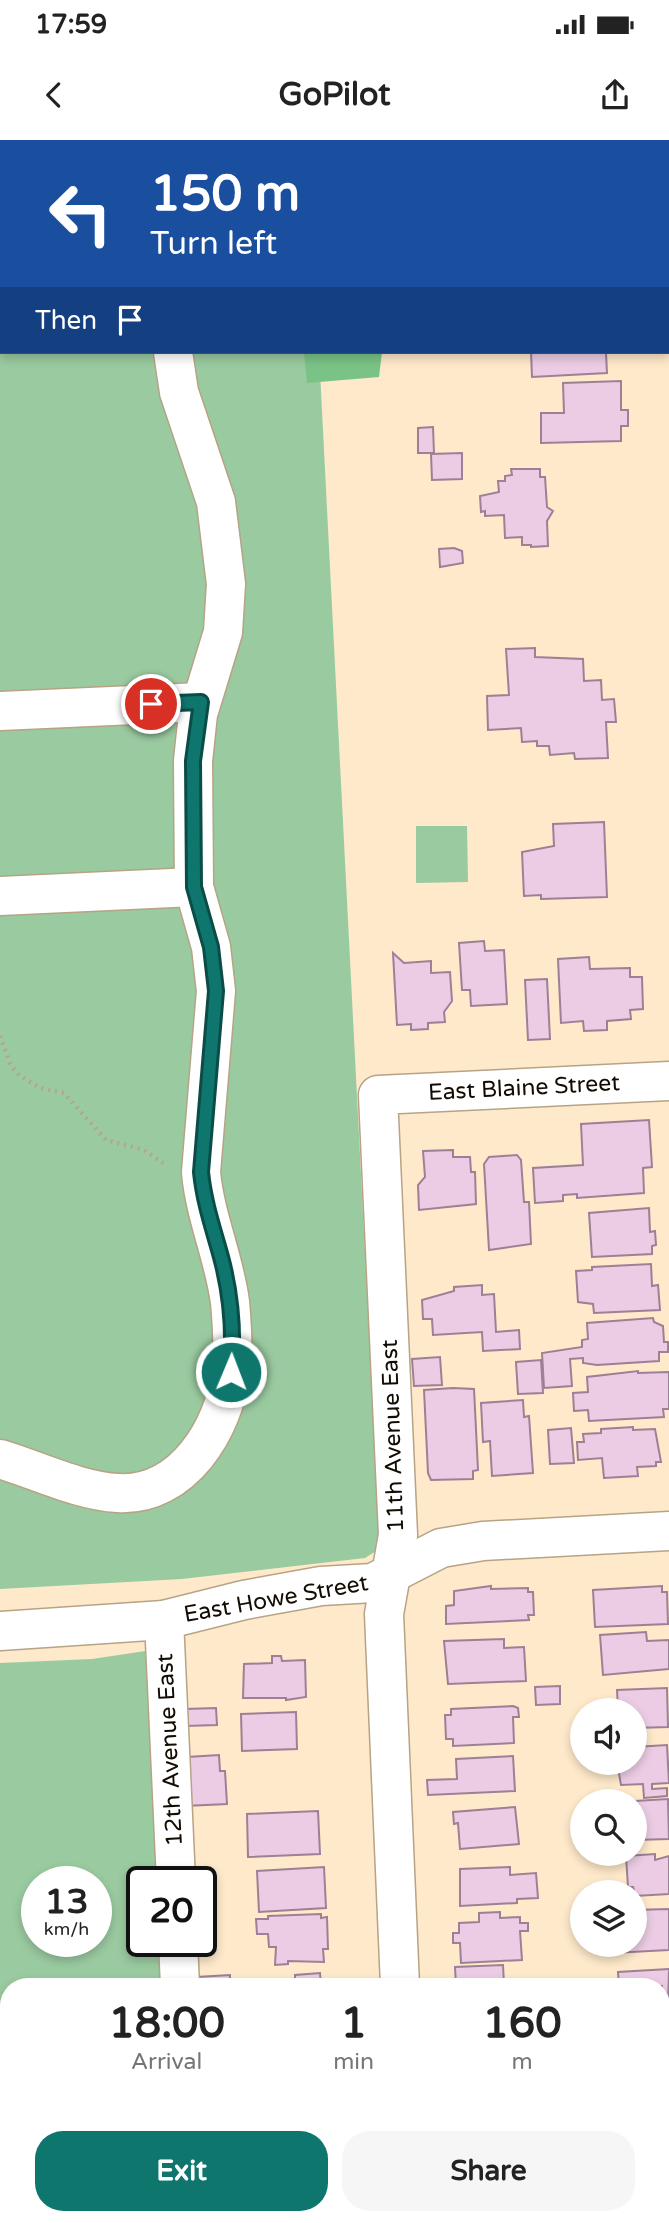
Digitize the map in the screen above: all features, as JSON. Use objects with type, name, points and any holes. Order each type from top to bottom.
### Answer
[{"type":"street","points":[[0,1459],[102,1490],[130,1493],[159,1486],[171,1478],[201,1448],[223,1403],[232,1353],[227,1284],[202,1181],[203,1115],[216,991],[211,947],[194,887],[193,761],[201,702],[223,632],[226,584],[216,502],[179,392],[173,354]]},
{"type":"street","points":[[0,711],[201,702]]},
{"type":"street","points":[[0,896],[194,887]]},
{"type":"street","name":"East Blaine Street","points":[[378,1095],[669,1080]]},
{"type":"street","name":"11th Avenue East","points":[[378,1095],[398,1535],[384,1614],[400,1978]]},
{"type":"street","name":"East Howe Street","points":[[0,1631],[164,1619],[321,1586],[373,1583],[440,1548],[472,1543],[669,1531]]},
{"type":"street","name":"12th Avenue East","points":[[164,1619],[175,1866]]},
{"type":"street","points":[[179,1957],[180,1978]]},
{"type":"path","points":[[0,1036],[11,1066],[20,1076],[30,1084],[60,1092],[71,1098],[106,1140],[156,1156],[166,1165],[173,1182],[202,1181]]},
{"type":"green space","points":[[0,354],[319,354],[378,1550],[365,1558],[182,1579],[0,1589]]},
{"type":"green space","points":[[304,354],[382,354],[379,377],[307,383]]},
{"type":"green space","points":[[416,826],[467,826],[468,882],[416,883]]},
{"type":"green space","points":[[152,1650],[162,1866],[126,1866],[126,1957],[168,1957],[169,1978],[0,1978],[0,1663],[92,1659]]},
{"type":"building","points":[[531,354],[606,354],[607,373],[532,377]]},
{"type":"building","points":[[621,381],[621,410],[628,410],[628,426],[621,426],[621,441],[541,443],[541,413],[564,413],[563,383]]},
{"type":"building","points":[[433,427],[434,453],[418,453],[418,428]]},
{"type":"building","points":[[462,453],[462,479],[432,480],[431,454]]},
{"type":"building","points":[[511,469],[540,469],[540,477],[545,477],[547,507],[553,511],[547,521],[548,546],[522,545],[522,537],[505,538],[504,515],[485,516],[485,511],[481,512],[480,496],[499,492],[498,481],[505,481],[505,476],[512,475]]},
{"type":"building","points":[[454,548],[462,551],[463,563],[440,567],[439,549]]},
{"type":"building","points":[[535,648],[535,657],[583,659],[584,681],[601,680],[602,700],[614,699],[616,722],[606,722],[608,758],[575,759],[574,753],[550,755],[549,746],[537,746],[537,741],[522,742],[521,728],[488,730],[487,696],[509,695],[506,649]]},
{"type":"building","points":[[604,822],[607,897],[541,899],[541,895],[524,896],[522,852],[554,846],[553,824]]},
{"type":"building","points":[[484,941],[485,951],[504,950],[507,1004],[471,1006],[470,990],[462,990],[459,943]]},
{"type":"building","points":[[393,953],[404,963],[431,961],[431,973],[450,972],[452,1001],[444,1012],[445,1022],[428,1023],[428,1029],[411,1030],[411,1024],[397,1025]]},
{"type":"building","points":[[589,957],[590,969],[630,968],[630,977],[642,977],[643,1009],[630,1010],[631,1019],[607,1021],[607,1030],[584,1031],[583,1021],[561,1023],[558,959]]},
{"type":"building","points":[[547,979],[550,1039],[528,1040],[525,980]]},
{"type":"building","points":[[649,1120],[652,1167],[643,1168],[644,1193],[577,1198],[577,1194],[563,1195],[563,1201],[535,1203],[533,1168],[583,1165],[581,1124]]},
{"type":"building","points":[[453,1150],[453,1157],[470,1157],[471,1172],[475,1172],[476,1204],[419,1210],[418,1185],[425,1177],[423,1151]]},
{"type":"building","points":[[517,1155],[521,1160],[524,1202],[529,1202],[531,1244],[489,1250],[484,1164],[489,1157]]},
{"type":"building","points":[[649,1208],[650,1232],[655,1231],[656,1245],[652,1246],[652,1254],[592,1257],[589,1213]]},
{"type":"building","points":[[651,1264],[652,1286],[658,1285],[660,1310],[594,1313],[593,1304],[578,1302],[576,1271],[592,1270],[592,1267]]},
{"type":"building","points":[[482,1285],[482,1295],[494,1294],[496,1332],[519,1330],[520,1349],[483,1351],[482,1332],[433,1335],[432,1319],[423,1319],[422,1300],[454,1291],[454,1287]]},
{"type":"building","points":[[653,1318],[654,1322],[663,1326],[664,1342],[668,1342],[668,1352],[659,1352],[659,1361],[597,1365],[583,1363],[583,1358],[570,1359],[572,1386],[544,1388],[542,1353],[582,1347],[582,1340],[588,1339],[587,1323]]},
{"type":"building","points":[[440,1357],[442,1385],[414,1386],[412,1359]]},
{"type":"building","points":[[541,1360],[543,1393],[518,1394],[516,1362]]},
{"type":"building","points":[[638,1371],[669,1372],[669,1409],[663,1409],[664,1417],[589,1421],[588,1410],[574,1411],[573,1393],[588,1392],[587,1377]]},
{"type":"building","points":[[474,1389],[478,1470],[473,1471],[473,1479],[431,1480],[428,1473],[424,1390]]},
{"type":"building","points":[[523,1400],[524,1417],[529,1416],[533,1473],[492,1476],[490,1441],[483,1442],[481,1403]]},
{"type":"building","points":[[633,1427],[633,1430],[655,1429],[661,1462],[656,1462],[656,1466],[637,1467],[638,1476],[604,1478],[602,1458],[578,1460],[577,1442],[584,1442],[583,1434],[601,1433],[601,1429]]},
{"type":"building","points":[[571,1428],[574,1463],[550,1464],[548,1430]]},
{"type":"building","points":[[491,1586],[491,1589],[528,1588],[528,1592],[533,1592],[534,1615],[528,1615],[529,1620],[446,1624],[446,1606],[454,1605],[454,1591]]},
{"type":"building","points":[[662,1586],[662,1592],[667,1592],[668,1624],[595,1627],[593,1590]]},
{"type":"building","points":[[646,1632],[647,1641],[669,1640],[669,1669],[603,1675],[600,1635]]},
{"type":"building","points":[[504,1639],[504,1648],[524,1647],[526,1681],[448,1684],[444,1641]]},
{"type":"building","points":[[272,1656],[281,1656],[282,1661],[305,1660],[306,1697],[286,1700],[243,1698],[244,1664],[272,1663]]},
{"type":"building","points":[[560,1686],[560,1704],[536,1705],[535,1687]]},
{"type":"building","points":[[667,1688],[668,1727],[647,1728],[647,1698],[617,1698],[617,1690]]},
{"type":"building","points":[[216,1708],[217,1725],[185,1726],[185,1709]]},
{"type":"building","points":[[518,1708],[519,1717],[513,1717],[514,1743],[453,1746],[453,1739],[446,1739],[445,1715],[451,1715],[451,1709]]},
{"type":"building","points":[[296,1712],[297,1749],[242,1751],[241,1714]]},
{"type":"building","points":[[667,1745],[669,1783],[652,1784],[652,1789],[667,1788],[667,1796],[647,1798],[647,1789],[643,1789],[643,1784],[621,1785],[619,1775],[647,1775],[647,1746]]},
{"type":"building","points":[[219,1755],[220,1771],[225,1771],[227,1804],[185,1806],[187,1757]]},
{"type":"building","points":[[513,1756],[515,1791],[428,1795],[427,1780],[457,1779],[456,1759]]},
{"type":"building","points":[[668,1799],[669,1839],[647,1840],[647,1800]]},
{"type":"building","points":[[515,1807],[519,1844],[460,1849],[458,1823],[454,1824],[453,1812]]},
{"type":"building","points":[[318,1811],[320,1854],[248,1857],[247,1814]]},
{"type":"building","points":[[655,1854],[655,1860],[669,1856],[669,1894],[647,1895],[647,1880],[628,1880],[627,1866],[647,1866],[647,1855]]},
{"type":"building","points":[[324,1867],[326,1908],[259,1912],[257,1871]]},
{"type":"building","points":[[510,1867],[510,1875],[536,1873],[538,1898],[517,1899],[517,1903],[460,1906],[460,1869]]},
{"type":"building","points":[[669,1909],[669,1950],[647,1951],[647,1910]]},
{"type":"building","points":[[500,1912],[500,1918],[520,1917],[520,1923],[528,1923],[528,1931],[520,1931],[522,1960],[461,1963],[460,1943],[453,1943],[453,1933],[459,1933],[459,1923],[479,1922],[479,1913]]},
{"type":"building","points":[[321,1914],[321,1918],[327,1917],[328,1949],[323,1949],[324,1962],[288,1961],[288,1964],[275,1965],[276,1947],[269,1947],[268,1934],[257,1934],[256,1919]]},
{"type":"building","points":[[503,1965],[504,1978],[456,1978],[455,1967]]},
{"type":"building","points":[[669,1969],[669,1978],[618,1978],[618,1972]]},
{"type":"building","points":[[320,1973],[320,1978],[295,1978],[295,1975]]},
{"type":"building","points":[[230,1975],[230,1978],[197,1977]]},
{"type":"route","points":[[151,704],[201,702],[193,761],[194,887],[211,947],[216,991],[203,1115],[201,1172],[204,1200],[221,1258],[230,1304],[231,1372]]}]
